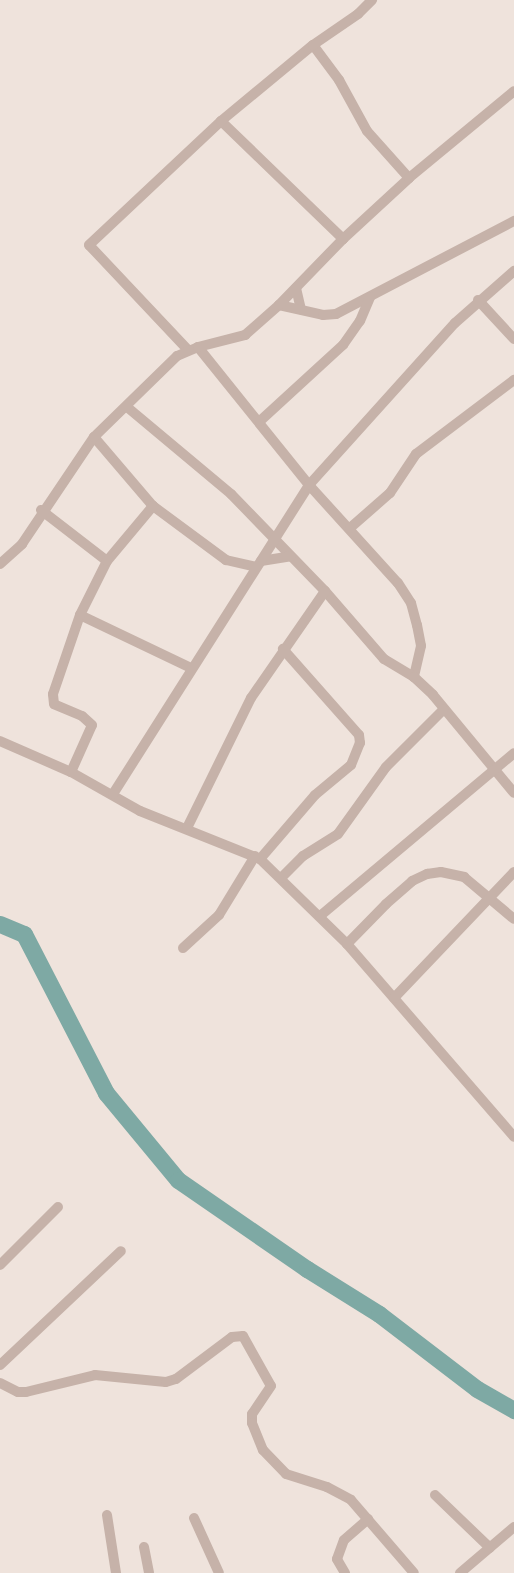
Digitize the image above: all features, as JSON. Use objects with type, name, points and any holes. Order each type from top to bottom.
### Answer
[{"type":"street","points":[[188,350],[90,245],[220,121],[313,45],[342,27],[372,0]]},
{"type":"street","points":[[313,45],[339,80],[368,131],[408,178]]},
{"type":"street","points":[[0,564],[22,544],[41,510],[94,437],[127,407],[177,356],[188,350],[245,335],[279,306],[343,238],[408,178],[514,91]]},
{"type":"street","points":[[220,121],[343,238]]},
{"type":"street","points":[[279,306],[301,308],[323,315],[336,314],[370,297],[394,282],[514,221]]},
{"type":"street","points":[[113,794],[191,668],[259,564],[277,540],[309,485],[478,300],[514,270]]},
{"type":"street","points":[[296,288],[301,308]]},
{"type":"street","points":[[260,421],[343,345],[360,321],[370,297]]},
{"type":"street","points":[[478,300],[514,339]]},
{"type":"street","points":[[198,347],[260,421],[309,485],[384,565],[411,603],[420,646],[414,677]]},
{"type":"street","points":[[350,528],[390,493],[416,454],[514,380]]},
{"type":"street","points":[[127,407],[231,494],[325,591],[384,659],[414,677],[433,695],[443,710],[514,793]]},
{"type":"street","points":[[94,437],[153,506],[226,560],[259,564],[291,556]]},
{"type":"street","points":[[71,772],[92,725],[82,716],[54,704],[53,694],[80,615],[107,562],[153,506]]},
{"type":"street","points":[[41,510],[107,562]]},
{"type":"street","points":[[187,828],[247,705],[283,648],[325,591]]},
{"type":"street","points":[[80,615],[191,668]]},
{"type":"street","points":[[183,948],[219,915],[257,857],[315,795],[351,765],[360,743],[359,735],[283,648]]},
{"type":"street","points":[[281,878],[303,856],[338,834],[386,767],[443,710]]},
{"type":"street","points":[[0,741],[71,772],[113,794],[140,811],[187,828],[257,857],[281,878],[348,944],[514,1137]]},
{"type":"street","points":[[320,916],[514,753]]},
{"type":"street","points":[[394,998],[514,872]]},
{"type":"street","points":[[348,944],[386,904],[412,881],[427,874],[452,873],[464,878],[514,919]]},
{"type":"street","points":[[0,1265],[58,1207]]},
{"type":"street","points":[[0,1365],[122,1251]]},
{"type":"street","points":[[0,1383],[18,1392],[26,1392],[95,1375],[166,1382],[176,1379],[232,1336],[243,1336],[270,1386],[252,1414],[252,1423],[263,1450],[286,1474],[340,1493],[368,1519],[414,1573]]},
{"type":"street","points":[[435,1495],[490,1548]]},
{"type":"street","points":[[107,1515],[116,1573]]},
{"type":"street","points":[[194,1518],[219,1573]]},
{"type":"street","points":[[345,1573],[337,1559],[344,1540],[368,1519]]},
{"type":"street","points":[[460,1573],[514,1528]]},
{"type":"street","points":[[144,1547],[149,1573]]},
{"type":"waterway","points":[[0,924],[24,934],[106,1093],[178,1180],[307,1269],[379,1314],[477,1389],[514,1410]]}]
